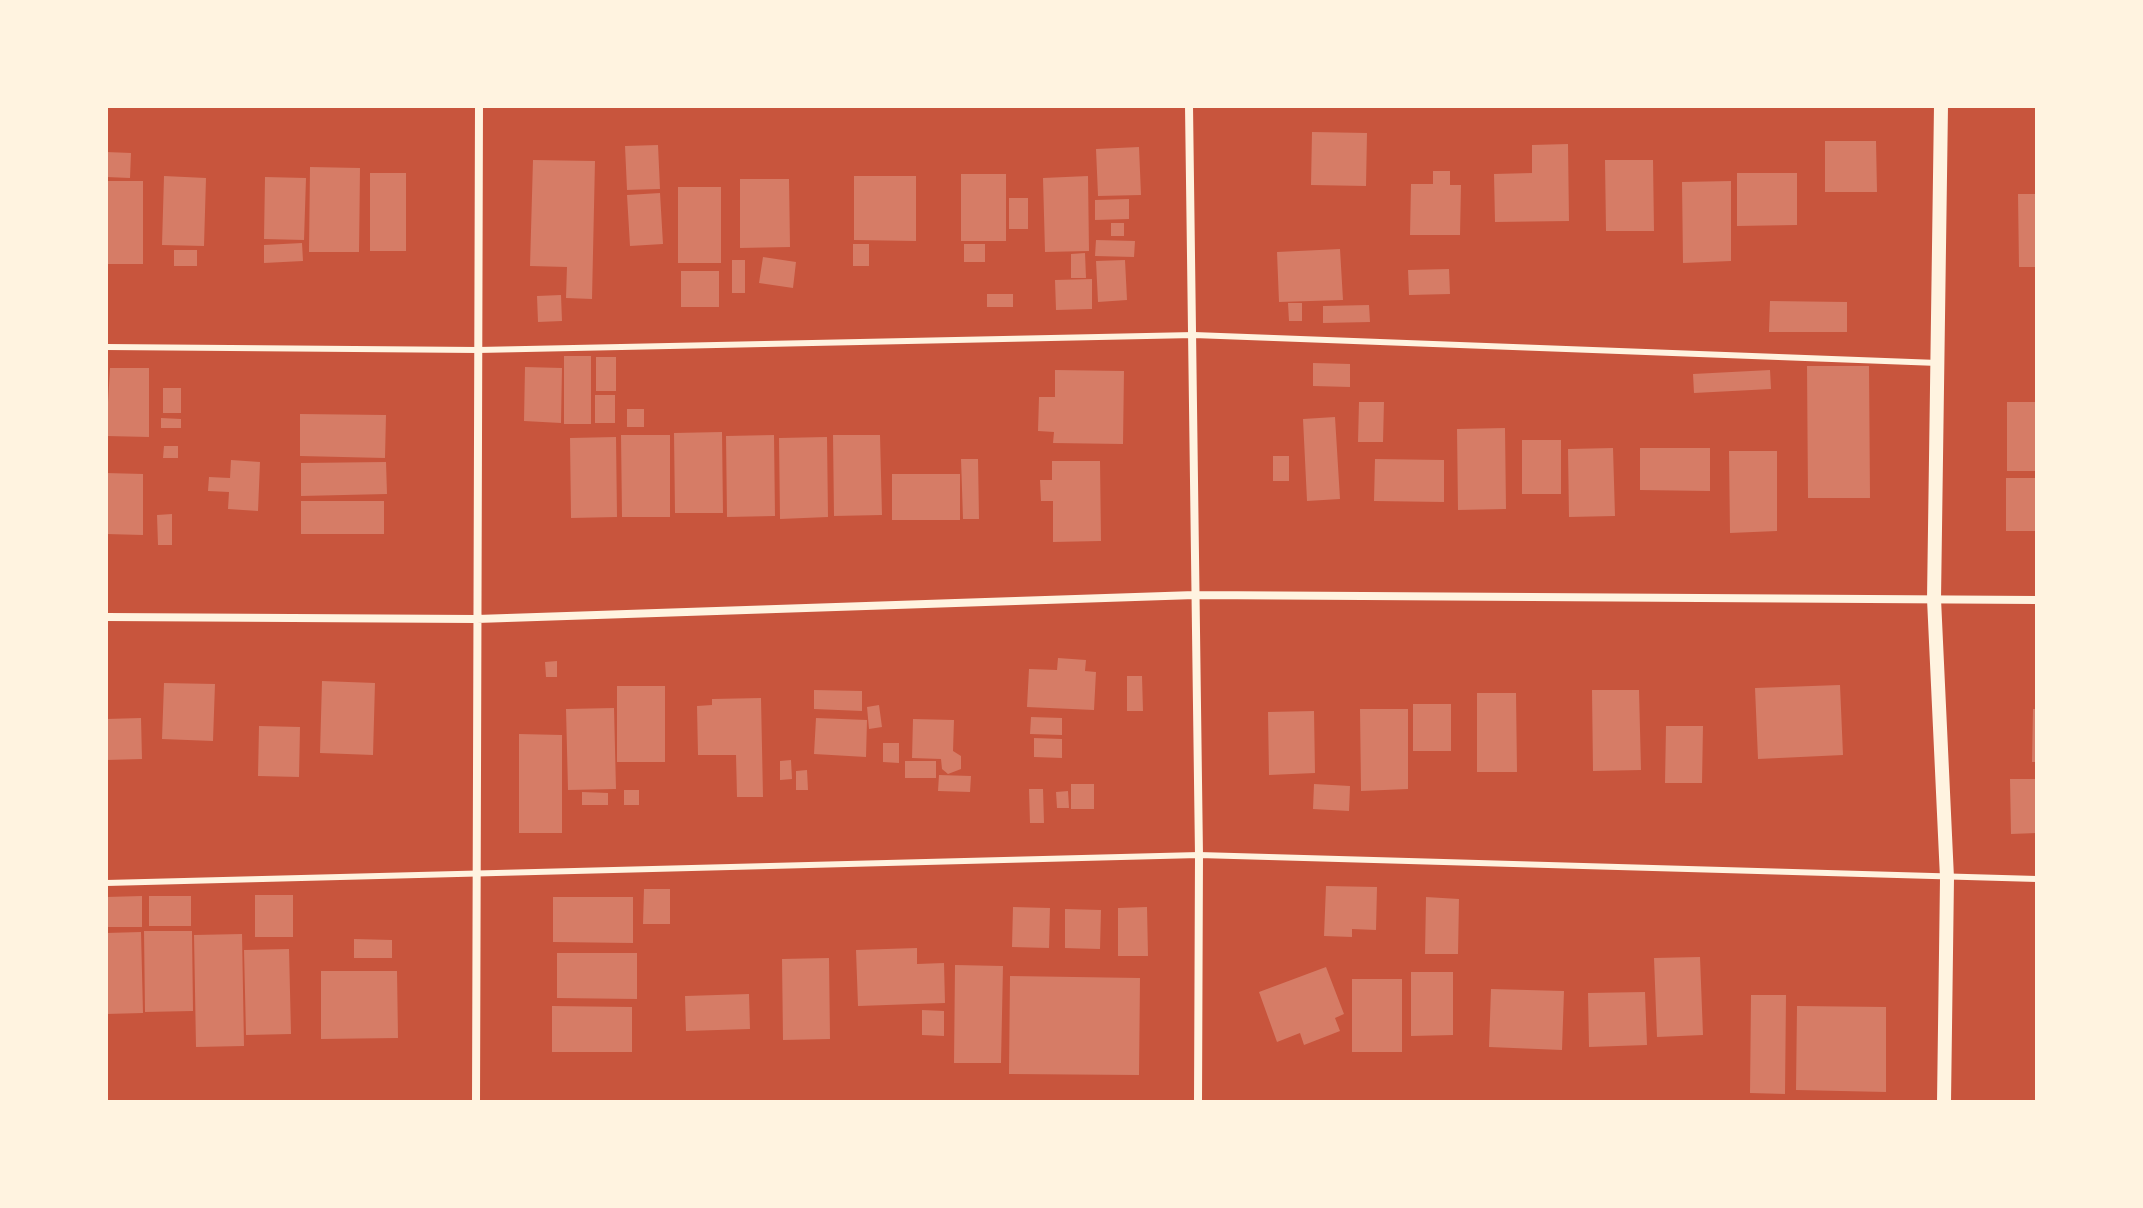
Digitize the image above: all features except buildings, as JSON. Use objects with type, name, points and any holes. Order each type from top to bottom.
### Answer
[{"type":"street","points":[[476,1102],[479,106]]},
{"type":"street","points":[[1189,106],[1199,855],[1198,1102]]},
{"type":"street","points":[[1941,106],[1934,599],[1947,878],[1944,1102]]},
{"type":"street","points":[[106,617],[477,619],[1195,595],[2037,600]]},
{"type":"lane","points":[[106,347],[478,350],[1194,335],[1938,363]]},
{"type":"lane","points":[[106,883],[1199,855],[2037,879]]}]
